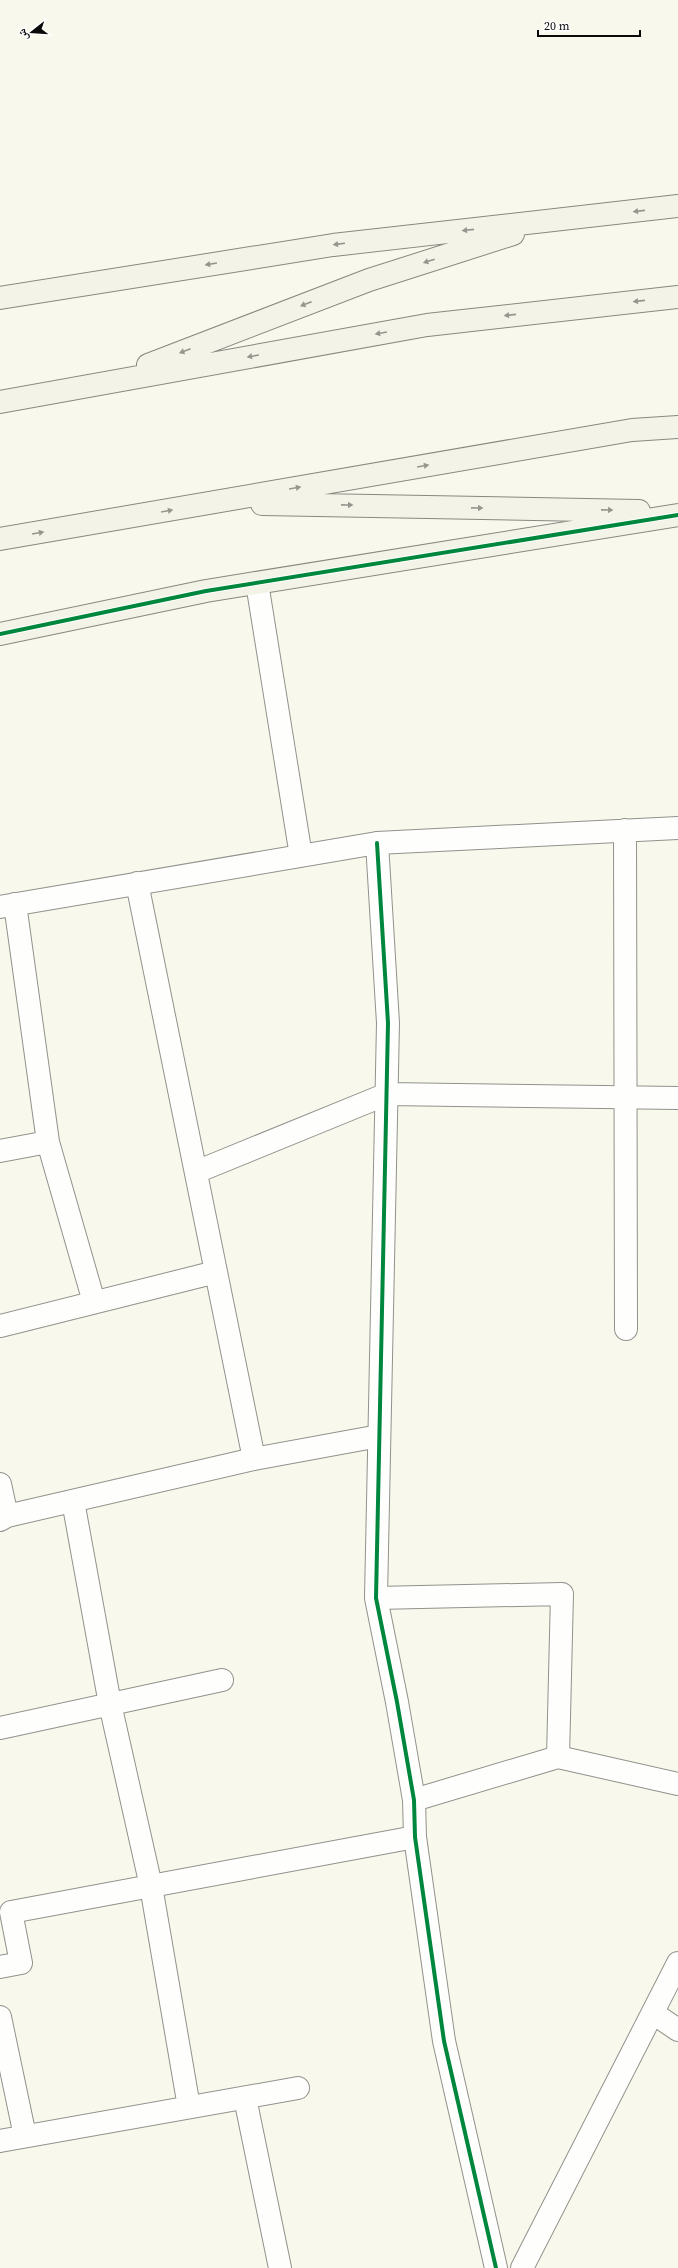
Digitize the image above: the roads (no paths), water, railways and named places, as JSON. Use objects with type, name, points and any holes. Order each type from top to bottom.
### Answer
[{"type":"street","points":[[0,298],[333,245],[678,206]]},
{"type":"street","points":[[101,383],[369,280],[560,219]]},
{"type":"street","points":[[0,402],[427,325],[678,296]]},
{"type":"street","points":[[0,539],[632,430],[678,427]]},
{"type":"street","points":[[210,503],[678,511]]},
{"type":"street","points":[[0,634],[257,583],[678,515]]},
{"type":"street","points":[[257,583],[300,856]]},
{"type":"street","points":[[94,1302],[48,1142],[7,905],[377,842],[678,828]]},
{"type":"street","points":[[625,830],[626,1329]]},
{"type":"street","points":[[377,842],[388,1023],[376,1598],[397,1702],[414,1800],[415,1837],[444,2041],[496,2268]]},
{"type":"street","points":[[137,883],[254,1459]]},
{"type":"street","points":[[196,1172],[387,1094],[626,1096],[678,1098]]},
{"type":"street","points":[[0,1151],[48,1142]]},
{"type":"street","points":[[0,1326],[216,1272]]},
{"type":"street","points":[[0,1484],[3,1518],[254,1459],[380,1436]]},
{"type":"street","points":[[73,1501],[110,1704],[151,1886],[189,2107]]},
{"type":"street","points":[[376,1598],[562,1594],[558,1757]]},
{"type":"street","points":[[0,1728],[222,1680]]},
{"type":"street","points":[[414,1800],[558,1757],[678,1784]]},
{"type":"street","points":[[0,1967],[21,1963],[11,1912],[415,1837]]},
{"type":"street","points":[[522,2268],[678,1963]]},
{"type":"street","points":[[652,2013],[678,2030]]},
{"type":"street","points":[[0,2017],[25,2136]]},
{"type":"street","points":[[0,2141],[298,2088]]},
{"type":"street","points":[[245,2098],[280,2268]]}]
